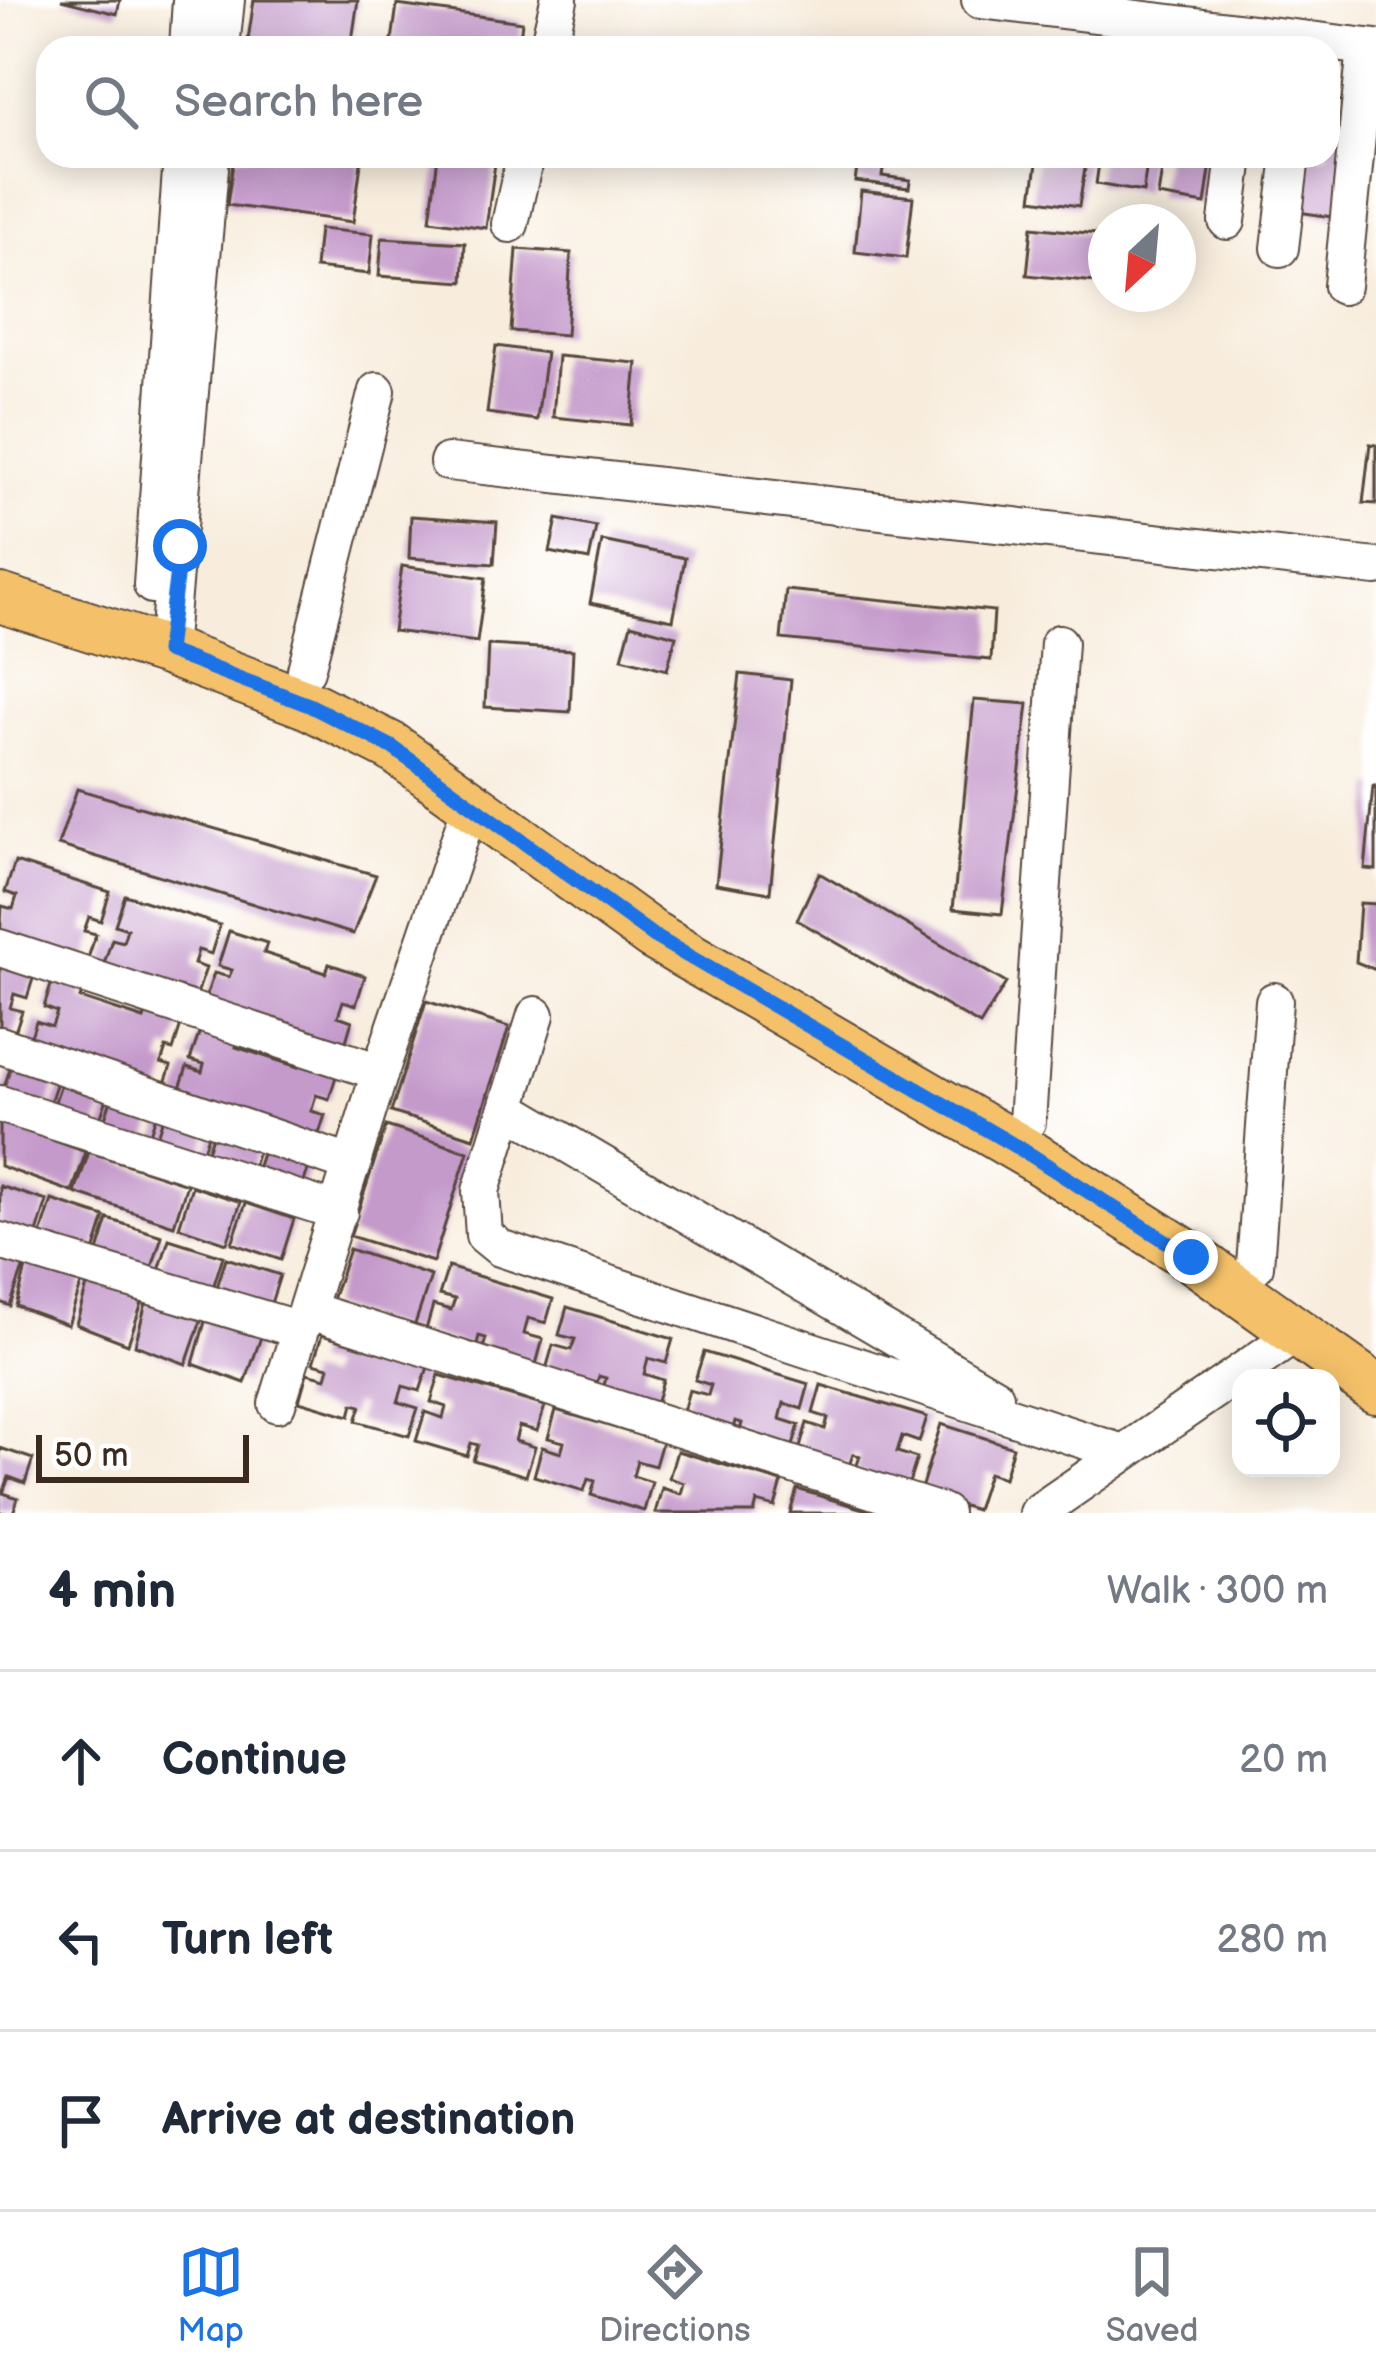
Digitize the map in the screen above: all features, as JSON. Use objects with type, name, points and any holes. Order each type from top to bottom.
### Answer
[{"type":"main road","points":[[0,567],[158,630],[392,747],[652,935],[1034,1157],[1299,1332],[1376,1389]]},
{"type":"main road","points":[[0,598],[158,630],[306,670],[406,721],[669,911],[1028,1122],[1255,1267],[1376,1355]]},
{"type":"street","points":[[189,36],[191,0]]},
{"type":"street","points":[[222,36],[226,0]]},
{"type":"street","points":[[551,36],[559,0]]},
{"type":"street","points":[[980,0],[1223,36]]},
{"type":"street","points":[[1340,46],[1371,47],[1342,286]]},
{"type":"street","points":[[158,630],[181,168]]},
{"type":"street","points":[[158,630],[211,168]]},
{"type":"street","points":[[510,224],[522,168]]},
{"type":"street","points":[[1226,221],[1233,168]]},
{"type":"street","points":[[1280,248],[1290,168]]},
{"type":"street","points":[[306,670],[376,392]]},
{"type":"street","points":[[448,462],[1376,567]]},
{"type":"street","points":[[1028,1122],[1059,643]]},
{"type":"street","points":[[277,1404],[380,1072],[472,802]]},
{"type":"street","points":[[0,948],[380,1072]]},
{"type":"street","points":[[1255,1267],[1274,1001]]},
{"type":"street","points":[[536,1015],[478,1211],[484,1235],[500,1248],[1124,1454]]},
{"type":"street","points":[[0,1045],[352,1166]]},
{"type":"street","points":[[0,1105],[339,1211]]},
{"type":"street","points":[[507,1108],[1053,1430]]},
{"type":"street","points":[[0,1241],[304,1320],[944,1513]]},
{"type":"street","points":[[1037,1513],[1299,1332]]},
{"type":"building","points":[[61,0],[120,0],[117,14]]},
{"type":"building","points":[[254,0],[358,0],[353,36],[249,36]]},
{"type":"building","points":[[397,5],[522,22],[520,36],[393,36]]},
{"type":"building","points":[[1340,102],[1357,104],[1339,218],[1291,211],[1298,168],[1340,168]]},
{"type":"building","points":[[232,168],[360,168],[353,222],[227,205]]},
{"type":"building","points":[[436,168],[494,168],[486,228],[430,220]]},
{"type":"building","points":[[857,168],[883,168],[882,176],[910,180],[909,188],[855,181]]},
{"type":"building","points":[[1036,168],[1085,168],[1079,206],[1032,199]]},
{"type":"building","points":[[1098,168],[1146,168],[1143,192],[1096,184]]},
{"type":"building","points":[[1162,168],[1210,168],[1205,204],[1158,196]]},
{"type":"building","points":[[861,191],[913,197],[906,258],[855,252]]},
{"type":"building","points":[[1032,227],[1088,233],[1088,281],[1027,275]]},
{"type":"building","points":[[319,229],[373,234],[369,274],[315,268]]},
{"type":"building","points":[[382,238],[465,243],[463,282],[379,276]]},
{"type":"building","points":[[517,249],[571,253],[566,335],[511,331]]},
{"type":"building","points":[[496,346],[546,353],[537,420],[487,413]]},
{"type":"building","points":[[558,356],[637,363],[631,425],[553,417]]},
{"type":"building","points":[[1370,444],[1376,445],[1376,504],[1363,503]]},
{"type":"building","points":[[411,516],[497,522],[494,564],[409,558]]},
{"type":"building","points":[[557,519],[596,527],[589,560],[550,552]]},
{"type":"building","points":[[602,541],[685,558],[673,620],[590,603]]},
{"type":"building","points":[[402,566],[486,578],[477,642],[393,631]]},
{"type":"building","points":[[786,590],[994,611],[991,660],[781,639]]},
{"type":"building","points":[[631,624],[676,636],[667,670],[622,658]]},
{"type":"building","points":[[488,645],[573,650],[570,712],[485,707]]},
{"type":"building","points":[[740,674],[791,680],[770,893],[716,884]]},
{"type":"building","points":[[974,700],[1028,704],[1002,914],[953,909]]},
{"type":"building","points":[[1376,786],[1376,870],[1365,869]]},
{"type":"building","points":[[77,789],[376,875],[353,934],[58,845]]},
{"type":"building","points":[[15,862],[110,892],[101,921],[89,917],[84,931],[96,934],[85,967],[0,939],[2,906],[13,909],[17,896],[5,892]]},
{"type":"building","points":[[819,873],[1006,983],[980,1025],[797,920]]},
{"type":"building","points":[[125,895],[220,925],[211,954],[198,950],[194,964],[206,968],[195,1000],[102,970],[112,939],[123,942],[127,929],[115,925]]},
{"type":"building","points":[[1360,903],[1376,904],[1376,970],[1356,962]]},
{"type":"building","points":[[229,931],[267,943],[264,953],[326,973],[329,964],[365,976],[356,1005],[343,1001],[338,1016],[352,1021],[344,1048],[202,1008],[214,973],[229,977],[232,970],[218,966]]},
{"type":"building","points":[[0,958],[36,969],[27,998],[14,994],[10,1008],[22,1011],[11,1044],[0,1040]]},
{"type":"building","points":[[53,979],[83,989],[80,998],[144,1019],[147,1010],[182,1022],[173,1050],[166,1048],[161,1063],[171,1066],[161,1095],[26,1051],[36,1021],[52,1026],[57,1012],[44,1007]]},
{"type":"building","points":[[426,1001],[509,1027],[474,1138],[391,1112]]},
{"type":"building","points":[[202,1025],[239,1037],[236,1047],[298,1067],[301,1058],[338,1070],[329,1099],[316,1095],[311,1111],[325,1115],[316,1143],[175,1103],[187,1067],[202,1072],[204,1064],[190,1060]]},
{"type":"building","points":[[15,1054],[61,1070],[47,1111],[1,1096]]},
{"type":"building","points":[[65,1072],[111,1087],[97,1128],[51,1113]]},
{"type":"building","points":[[115,1088],[160,1104],[146,1145],[101,1130]]},
{"type":"building","points":[[167,1106],[212,1122],[199,1163],[153,1148]]},
{"type":"building","points":[[0,1121],[86,1152],[72,1192],[0,1166]]},
{"type":"building","points":[[216,1123],[262,1138],[249,1180],[203,1164]]},
{"type":"building","points":[[386,1126],[468,1152],[433,1262],[350,1236]]},
{"type":"building","points":[[267,1139],[313,1155],[299,1196],[253,1181]]},
{"type":"building","points":[[89,1152],[187,1184],[174,1225],[75,1193]]},
{"type":"building","points":[[0,1186],[47,1201],[35,1240],[0,1229]]},
{"type":"building","points":[[192,1186],[241,1202],[227,1243],[179,1227]]},
{"type":"building","points":[[52,1200],[105,1217],[93,1255],[40,1238]]},
{"type":"building","points":[[246,1203],[294,1219],[281,1260],[232,1243]]},
{"type":"building","points":[[108,1219],[162,1236],[150,1274],[96,1258]]},
{"type":"building","points":[[169,1239],[223,1256],[211,1294],[157,1277]]},
{"type":"building","points":[[349,1249],[431,1276],[412,1333],[330,1306]]},
{"type":"building","points":[[0,1251],[26,1260],[10,1306],[0,1302]]},
{"type":"building","points":[[226,1258],[280,1275],[268,1313],[214,1297]]},
{"type":"building","points":[[28,1260],[83,1279],[68,1325],[16,1306]]},
{"type":"building","points":[[448,1267],[553,1299],[546,1323],[528,1318],[524,1334],[543,1339],[535,1368],[482,1352],[486,1338],[479,1336],[476,1348],[425,1333],[433,1305],[451,1310],[455,1299],[439,1295]]},
{"type":"building","points":[[89,1279],[144,1297],[128,1344],[76,1324]]},
{"type":"building","points":[[147,1299],[202,1318],[186,1364],[135,1345]]},
{"type":"building","points":[[567,1307],[673,1339],[666,1363],[648,1358],[644,1374],[663,1380],[655,1408],[602,1393],[606,1378],[599,1376],[595,1388],[545,1373],[553,1345],[571,1350],[575,1339],[559,1335]]},
{"type":"building","points":[[206,1318],[261,1337],[245,1383],[193,1364]]},
{"type":"building","points":[[322,1335],[428,1367],[420,1391],[403,1386],[398,1402],[418,1408],[409,1436],[356,1421],[361,1406],[353,1404],[350,1416],[299,1401],[307,1373],[326,1378],[329,1367],[313,1363]]},
{"type":"building","points":[[704,1352],[809,1384],[802,1409],[784,1403],[780,1419],[799,1425],[791,1453],[738,1438],[742,1423],[735,1421],[732,1433],[681,1419],[689,1390],[708,1395],[711,1385],[695,1380]]},
{"type":"building","points":[[439,1375],[545,1406],[537,1431],[519,1426],[515,1441],[535,1447],[526,1476],[473,1460],[478,1445],[471,1443],[467,1456],[416,1441],[425,1412],[443,1418],[446,1407],[431,1402]]},
{"type":"building","points":[[821,1385],[927,1417],[919,1442],[902,1436],[897,1452],[917,1458],[908,1486],[855,1471],[860,1456],[853,1454],[849,1466],[799,1451],[807,1423],[825,1429],[828,1418],[813,1413]]},
{"type":"building","points":[[556,1410],[662,1442],[655,1466],[637,1461],[633,1476],[652,1482],[644,1511],[591,1495],[595,1481],[588,1479],[584,1491],[534,1476],[542,1447],[561,1453],[564,1442],[548,1438]]},
{"type":"building","points":[[941,1424],[1013,1447],[1004,1478],[988,1473],[976,1510],[920,1492]]},
{"type":"building","points":[[0,1448],[33,1459],[25,1483],[9,1477],[3,1493],[18,1498],[13,1513],[0,1513]]},
{"type":"building","points":[[677,1451],[782,1482],[775,1507],[757,1502],[754,1513],[655,1513],[662,1488],[681,1494],[684,1483],[669,1478]]},
{"type":"building","points":[[797,1489],[873,1512],[873,1513],[790,1513]]},
{"type":"route","points":[[180,546],[167,651],[309,705],[392,747],[652,935],[1034,1157],[1191,1257]]}]
